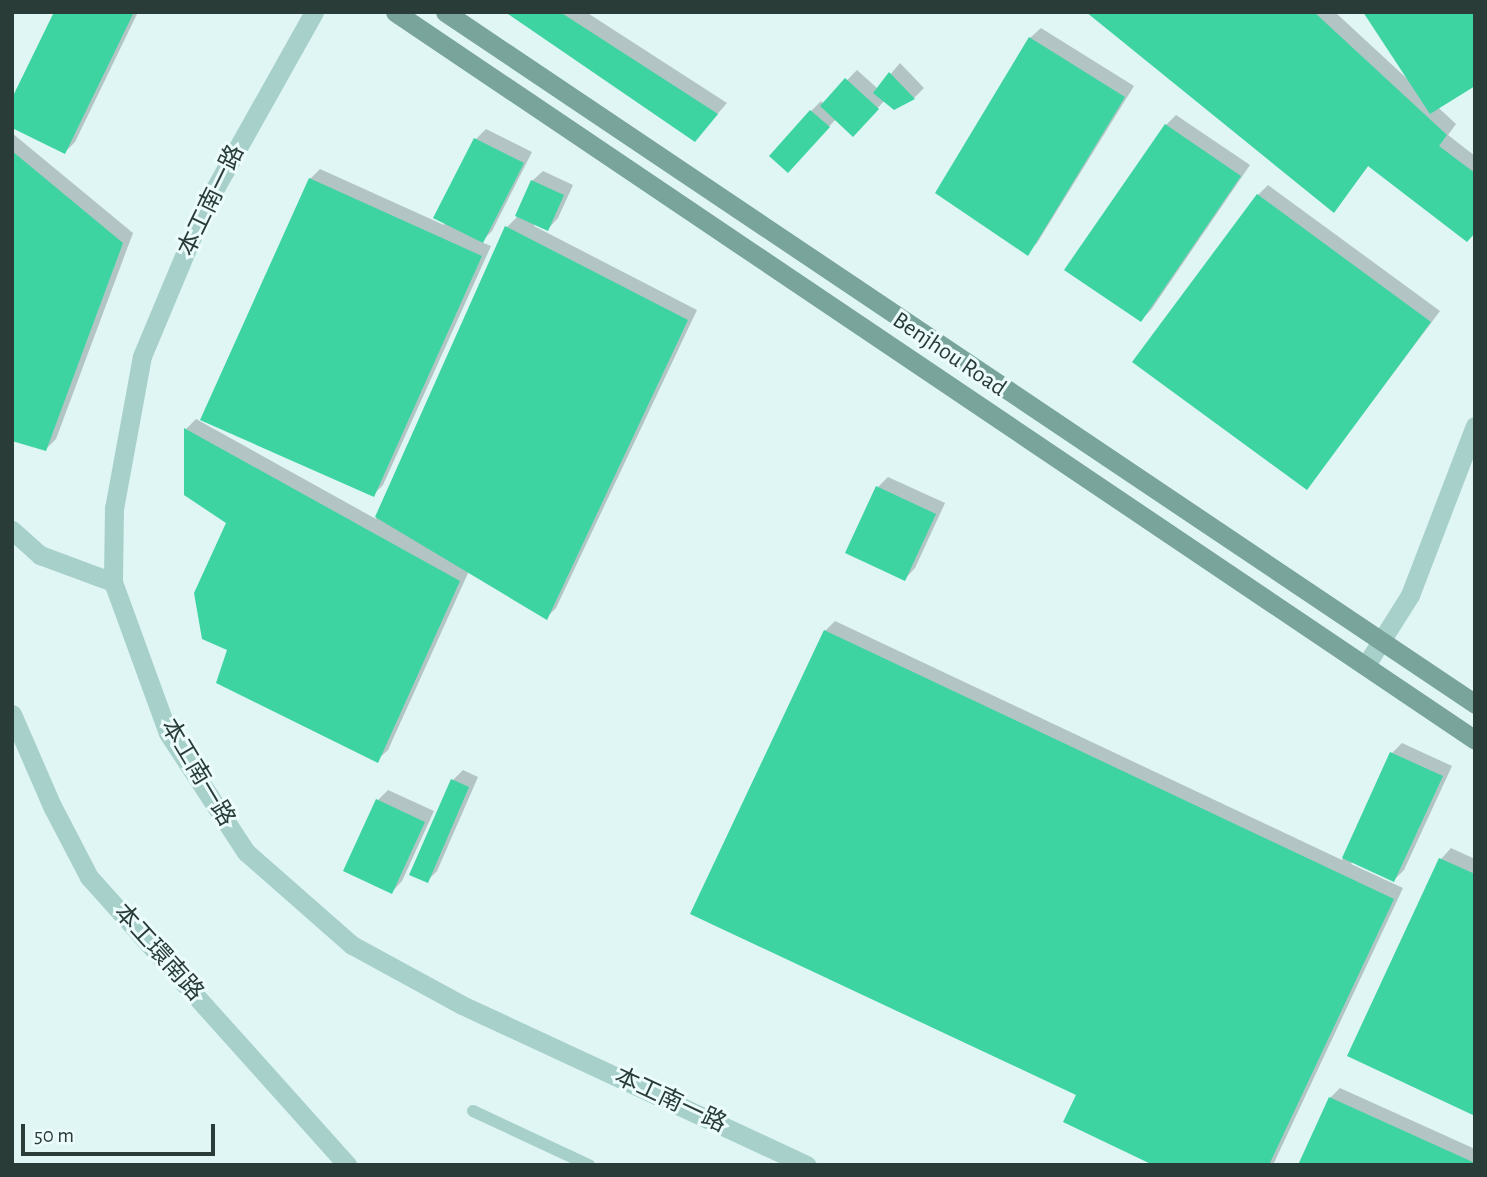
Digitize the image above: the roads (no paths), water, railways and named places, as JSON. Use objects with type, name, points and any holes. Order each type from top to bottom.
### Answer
[{"type":"main road","name":"Benjhou Road","points":[[395,12],[1475,740]]},
{"type":"main road","name":"Benjhou Road","points":[[445,12],[1475,704]]},
{"type":"street","name":"本工南一路","points":[[314,12],[204,208],[142,356],[114,508],[113,582],[168,733],[246,852],[352,945],[462,1004],[807,1165]]},
{"type":"street","points":[[1366,665],[1410,595],[1475,426]]},
{"type":"street","points":[[12,530],[40,555],[113,582]]},
{"type":"street","name":"本工環南路","points":[[12,714],[17,719],[52,806],[89,877],[347,1165]]},
{"type":"lane","points":[[473,1111],[589,1165]]}]
